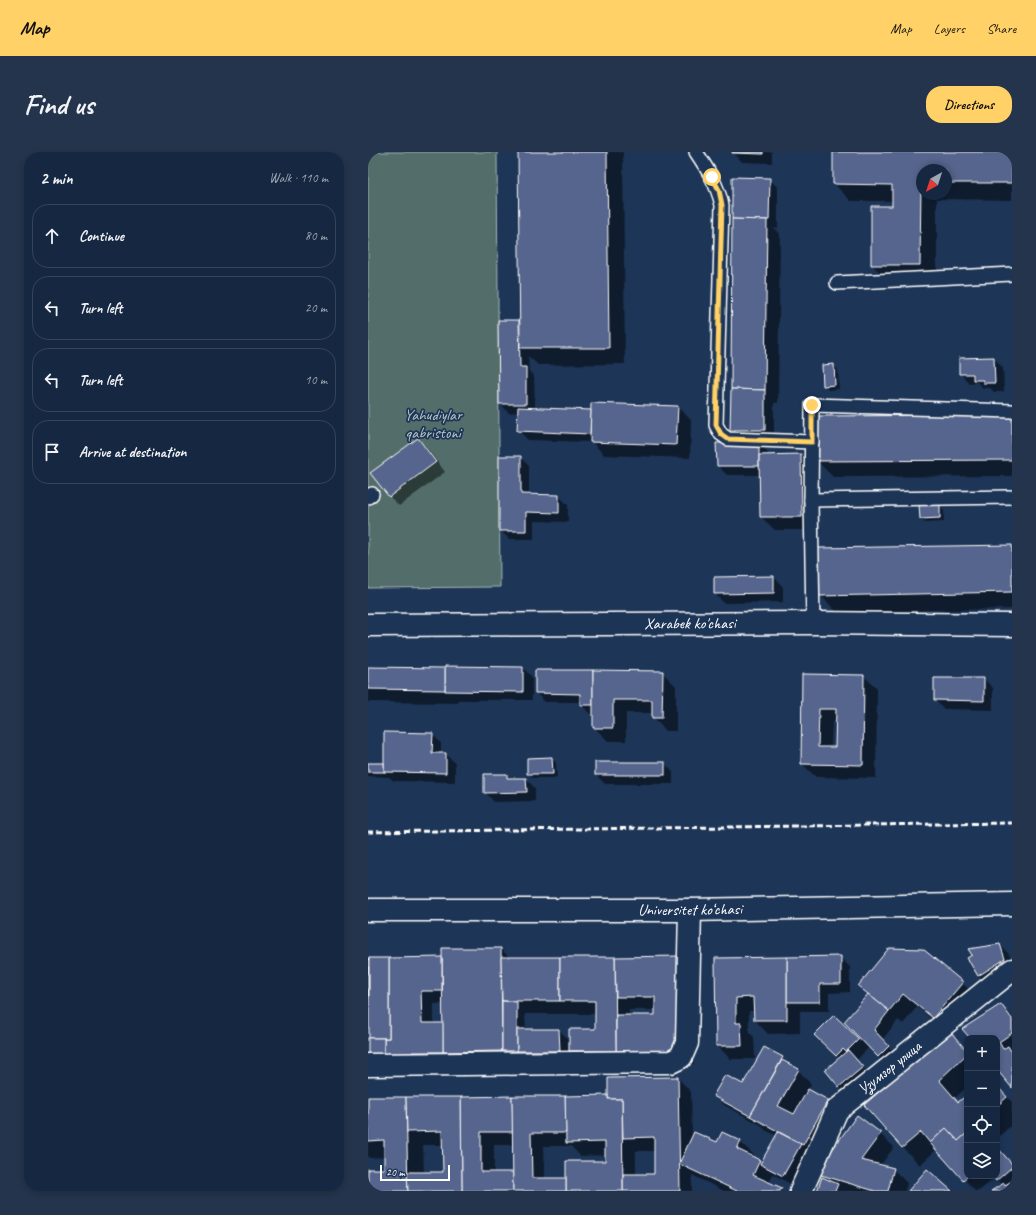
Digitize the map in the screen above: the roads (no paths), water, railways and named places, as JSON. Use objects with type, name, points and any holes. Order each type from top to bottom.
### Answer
[{"type":"street","name":"Xarabek ko'chasi","points":[[368,625],[813,623],[1012,625]]},
{"type":"street","name":"Universitet kо‘chasi","points":[[368,910],[690,910],[1012,904]]},
{"type":"street","points":[[368,1065],[671,1062],[681,1057],[687,1043],[690,910]]},
{"type":"street","name":"Узумзор улица","points":[[801,1191],[837,1110],[1012,970]]},
{"type":"lane","points":[[696,152],[719,190],[722,205],[716,425],[721,434],[728,439],[812,442]]},
{"type":"lane","points":[[836,283],[1012,274]]},
{"type":"lane","points":[[813,623],[811,500],[812,405],[1012,411]]},
{"type":"lane","points":[[811,500],[1012,496]]},
{"type":"railway","points":[[368,832],[1012,823]]},
{"type":"park label","name":"Yahudiylar qabristoni","points":[[433,424]]}]
